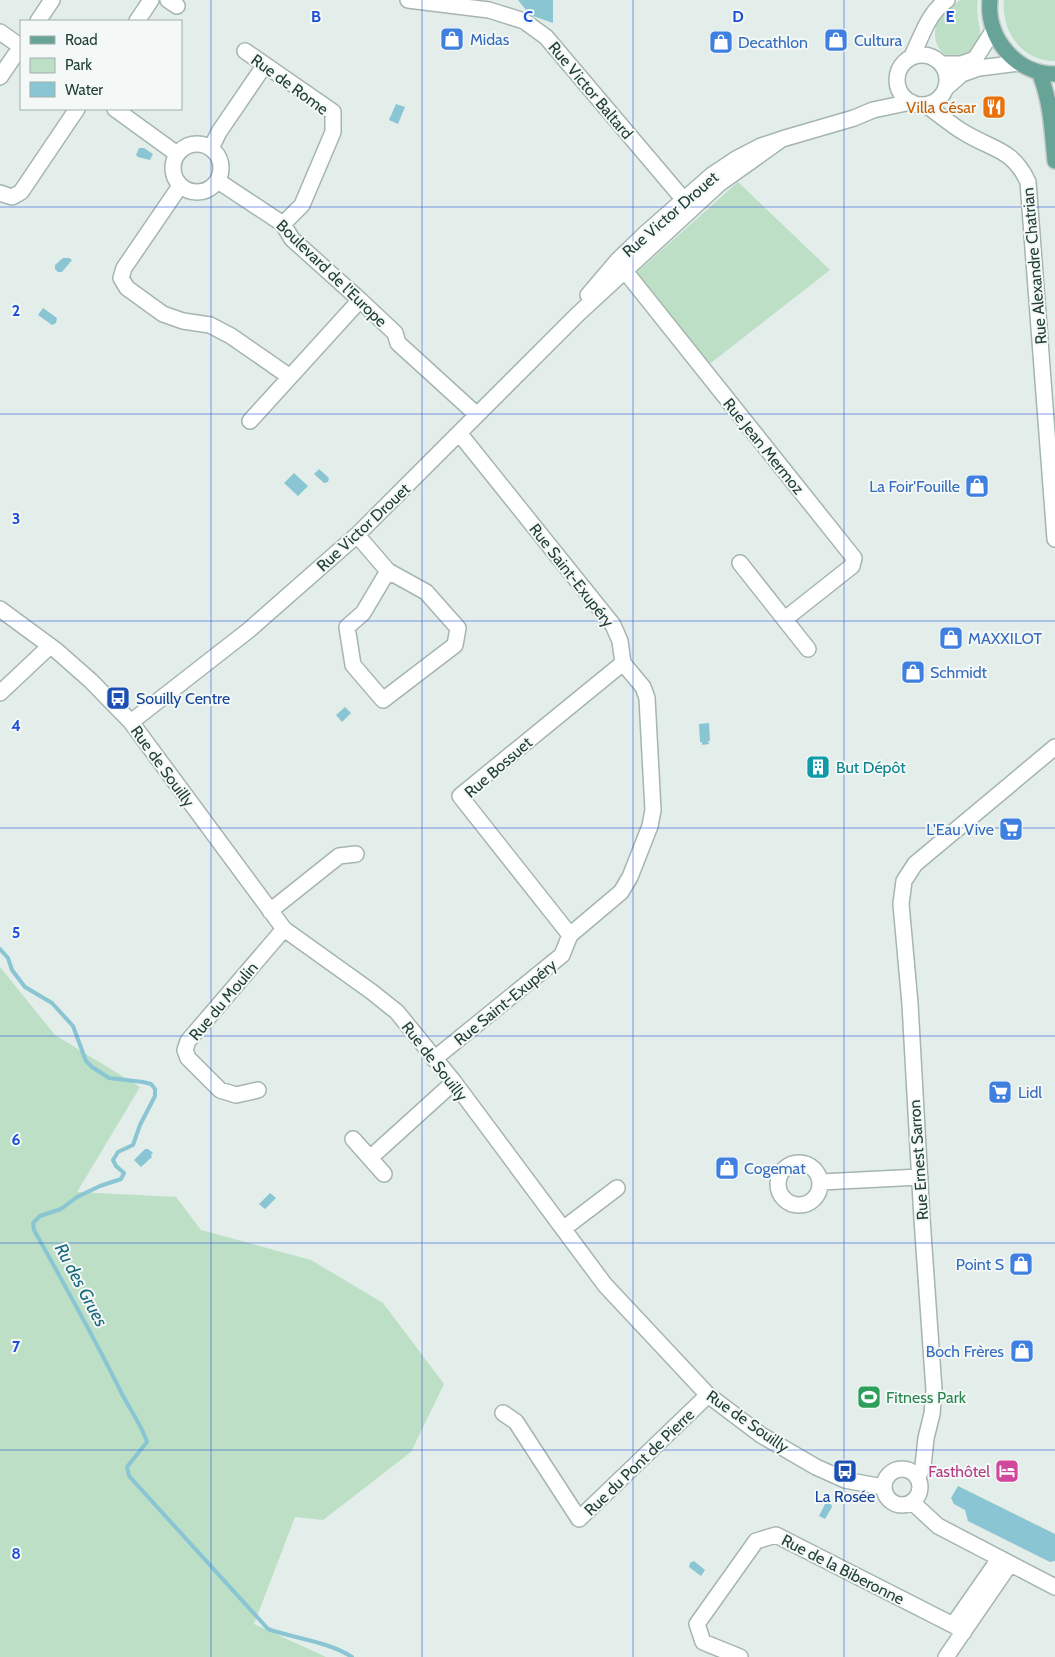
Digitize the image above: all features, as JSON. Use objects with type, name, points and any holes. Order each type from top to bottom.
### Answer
[{"type":"main road","points":[[990,0],[993,31],[1008,54],[1019,63],[1039,72],[1055,74]]},
{"type":"main road","points":[[1039,72],[1046,88],[1050,105],[1055,161]]},
{"type":"street","points":[[39,20],[52,0]]},
{"type":"street","points":[[138,20],[151,0]]},
{"type":"street","name":"Rue Victor Baltard","points":[[408,0],[489,10],[524,21],[546,37],[687,204]]},
{"type":"street","name":"Rue Victor Drouet","points":[[873,110],[897,85],[897,76],[900,68],[912,56],[930,17],[947,0]]},
{"type":"street","points":[[926,28],[938,61],[948,79],[944,92],[951,123]]},
{"type":"street","points":[[912,56],[923,54],[938,61],[961,64],[975,59],[993,31]]},
{"type":"street","points":[[0,32],[19,51],[0,77]]},
{"type":"street","name":"Rue de Rome","points":[[245,51],[332,112],[332,132],[302,205],[283,224]]},
{"type":"street","points":[[926,105],[934,102],[962,74],[979,68],[1019,63]]},
{"type":"street","points":[[211,148],[219,132],[264,66]]},
{"type":"street","points":[[897,85],[900,92],[911,102]]},
{"type":"street","name":"Rue Victor Drouet","points":[[131,722],[249,630],[358,535],[578,314],[621,266],[687,204],[719,184],[782,139],[854,118],[873,110],[911,102],[918,105],[926,105]]},
{"type":"street","name":"Rue Alexandre Chatrian","points":[[926,105],[963,132],[1007,154],[1022,168],[1028,182],[1055,539]]},
{"type":"street","points":[[0,193],[12,198],[21,192],[76,110]]},
{"type":"street","points":[[116,110],[177,154]]},
{"type":"street","points":[[197,144],[211,148],[220,159],[221,174],[218,181],[208,190],[201,192],[193,193],[180,186],[173,174],[174,160],[177,154],[182,148],[197,144]]},
{"type":"street","name":"Boulevard de l'Europe","points":[[218,181],[283,224],[292,239],[395,333],[405,336],[480,412]]},
{"type":"street","points":[[180,186],[124,268],[121,278],[127,288],[163,314],[183,321],[210,325],[231,336],[290,377]]},
{"type":"street","name":"Rue Jean Mermoz","points":[[621,266],[854,558],[852,566],[785,619]]},
{"type":"street","points":[[250,421],[360,300]]},
{"type":"street","name":"Rue Saint-Exupéry","points":[[434,1059],[562,955],[570,935],[621,892],[630,877],[650,826],[653,810],[646,698],[643,687],[623,663],[620,640],[613,625],[459,433]]},
{"type":"street","points":[[358,535],[388,571],[426,592],[458,628],[455,646],[383,700],[353,665],[347,627],[363,613],[388,571]]},
{"type":"street","points":[[740,563],[808,649]]},
{"type":"street","name":"Rue de Souilly","points":[[0,609],[50,646],[91,681],[131,722],[284,929],[397,1012],[454,1082],[605,1285],[708,1396],[761,1435],[816,1467],[845,1480],[883,1487]]},
{"type":"street","points":[[0,694],[50,646]]},
{"type":"street","name":"Rue Bossuet","points":[[570,935],[460,796],[623,663]]},
{"type":"street","name":"Rue Ernest Sarron","points":[[918,1478],[923,1466],[934,1390],[910,1004],[901,904],[904,882],[915,864],[1055,747]]},
{"type":"street","points":[[270,911],[339,856],[356,854]]},
{"type":"street","name":"Rue du Moulin","points":[[258,1090],[236,1095],[220,1090],[188,1058],[186,1050],[188,1041],[284,929]]},
{"type":"street","points":[[370,1158],[454,1082]]},
{"type":"street","points":[[353,1140],[384,1174]]},
{"type":"street","points":[[821,1182],[920,1177]]},
{"type":"street","points":[[563,1229],[617,1188]]},
{"type":"street","name":"Rue du Pont de Pierre","points":[[503,1413],[516,1422],[579,1519],[708,1396]]},
{"type":"street","name":"Rue Ernest Sarron","points":[[900,1468],[910,1460],[926,1438]]},
{"type":"street","points":[[900,1468],[910,1470],[920,1483],[919,1494],[912,1502],[901,1505],[891,1502],[883,1487],[886,1477],[894,1470],[900,1468]]},
{"type":"street","points":[[912,1502],[938,1526],[1051,1584]]},
{"type":"street","name":"Rue de la Biberonne","points":[[740,1657],[703,1642],[697,1624],[756,1541],[776,1535],[958,1629]]},
{"type":"street","points":[[946,1657],[958,1629],[1004,1561]]},
{"type":"green space","points":[[960,0],[978,0],[977,10],[980,33],[976,46],[958,58],[948,56],[942,52],[935,38],[935,28],[941,16]]},
{"type":"green space","points":[[1004,0],[1055,0],[1055,61],[1043,60],[1033,56],[1016,42],[1006,23]]},
{"type":"green space","points":[[738,182],[830,270],[707,366],[634,275]]},
{"type":"green space","points":[[0,967],[55,1035],[140,1087],[77,1192],[176,1197],[201,1230],[311,1260],[383,1303],[444,1384],[411,1452],[323,1520],[295,1517],[254,1624],[326,1657],[0,1657]]},
{"type":"water","points":[[518,0],[553,0],[553,23],[530,15]]},
{"type":"water","points":[[396,104],[405,107],[398,124],[389,120]]},
{"type":"water","points":[[139,148],[144,148],[153,154],[150,160],[136,155]]},
{"type":"water","points":[[63,258],[72,260],[62,272],[58,272],[55,269],[55,265]]},
{"type":"water","points":[[43,308],[57,318],[56,323],[52,325],[38,315]]},
{"type":"water","points":[[319,469],[329,478],[328,482],[324,483],[314,474]]},
{"type":"water","points":[[294,473],[308,486],[298,496],[284,483]]},
{"type":"water","points":[[345,707],[351,713],[342,722],[336,715]]},
{"type":"water","points":[[709,723],[710,741],[708,741],[709,744],[702,745],[702,742],[700,742],[699,724]]},
{"type":"water","points":[[145,1149],[153,1153],[152,1157],[141,1167],[134,1160]]},
{"type":"water","points":[[270,1193],[276,1198],[265,1209],[259,1204]]},
{"type":"water","points":[[958,1486],[1055,1534],[1055,1561],[1050,1562],[968,1521],[965,1510],[954,1504],[951,1498]]},
{"type":"water","points":[[828,1503],[832,1507],[825,1519],[819,1516],[825,1504]]},
{"type":"water","points":[[694,1561],[705,1570],[701,1576],[689,1567],[690,1563]]},
{"type":"waterway","name":"Ru des Grues","points":[[0,949],[8,958],[12,970],[25,987],[52,1003],[73,1026],[86,1061],[92,1067],[109,1078],[143,1082],[151,1084],[155,1089],[155,1096],[140,1125],[133,1145],[118,1152],[113,1160],[116,1166],[124,1173],[121,1179],[77,1197],[61,1209],[40,1216],[33,1223],[34,1230],[145,1436],[147,1442],[127,1467],[129,1476],[268,1629],[332,1647],[352,1657]]},
{"type":"place","name":"Midas","points":[[452,39]]},
{"type":"place","name":"Cultura","points":[[836,40]]},
{"type":"place","name":"Decathlon","points":[[721,42]]},
{"type":"place","name":"Villa César","points":[[994,107]]},
{"type":"place","name":"La Foir'Fouille","points":[[977,486]]},
{"type":"place","name":"MAXXILOT","points":[[951,638]]},
{"type":"place","name":"Schmidt","points":[[913,672]]},
{"type":"place","name":"Souilly Centre","points":[[118,698]]},
{"type":"place","name":"But Dépôt","points":[[818,767]]},
{"type":"place","name":"L'Eau Vive","points":[[1011,829]]},
{"type":"place","name":"Lidl","points":[[1000,1092]]},
{"type":"place","name":"Cogemat","points":[[727,1168]]},
{"type":"place","name":"Point S","points":[[1021,1264]]},
{"type":"place","name":"Boch Frères","points":[[1022,1351]]},
{"type":"place","name":"Fitness Park","points":[[869,1397]]},
{"type":"place","name":"La Rosée","points":[[845,1471]]},
{"type":"place","name":"Fasthôtel","points":[[1007,1471]]}]
